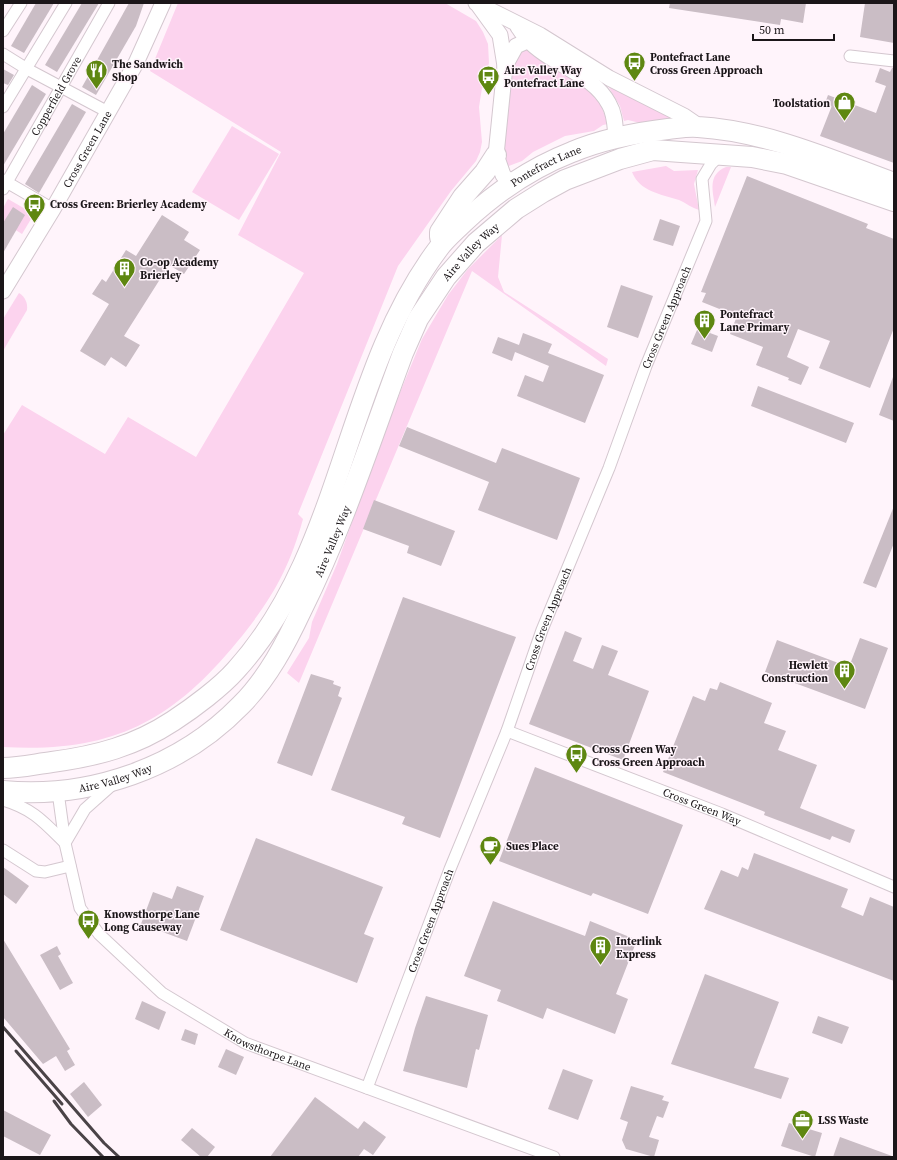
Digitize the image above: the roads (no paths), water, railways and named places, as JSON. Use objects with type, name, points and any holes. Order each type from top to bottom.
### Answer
[{"type":"highway","name":"Pontefract Lane","points":[[522,204],[565,180],[638,133],[700,127],[759,136],[806,150],[894,183]]},
{"type":"highway","points":[[510,183],[523,186],[573,164],[611,151],[640,145],[653,150],[752,157],[787,164],[894,202]]},
{"type":"highway","points":[[439,247],[440,232],[463,197],[485,172],[496,155]]},
{"type":"highway","name":"Aire Valley Way","points":[[9,768],[61,761],[108,752],[150,736],[186,712],[235,672],[276,617],[307,559],[330,500],[378,361],[391,330],[413,288],[439,247],[482,205],[510,183]]},
{"type":"highway","name":"Aire Valley Way","points":[[3,791],[58,792],[120,780],[167,760],[198,743],[242,705],[272,665],[323,567],[403,353],[418,320],[446,277],[476,244],[522,204]]},
{"type":"highway","points":[[58,792],[61,761]]},
{"type":"highway","points":[[9,768],[25,776],[42,778],[52,782],[58,792]]},
{"type":"street","points":[[3,31],[21,3]]},
{"type":"street","points":[[5,101],[27,69],[66,3]]},
{"type":"street","name":"Copperfield Grove","points":[[4,184],[109,3]]},
{"type":"street","name":"Cross Green Lane","points":[[3,291],[53,209],[136,63],[163,3]]},
{"type":"street","name":"Pontefract Lane","points":[[477,3],[515,22],[534,38],[676,112],[700,127]]},
{"type":"street","name":"Pontefract Lane","points":[[477,3],[500,35],[505,66],[496,155],[503,175],[510,183]]},
{"type":"street","points":[[505,66],[516,46],[534,38],[544,54],[585,79],[601,92],[610,104],[614,118],[611,151]]},
{"type":"street","points":[[3,54],[27,69],[108,112]]},
{"type":"street","points":[[850,56],[894,61]]},
{"type":"street","name":"Cross Green Approach","points":[[367,1088],[450,869],[507,732],[542,630],[609,468],[644,371],[677,288],[706,221],[702,179],[711,164],[721,154]]},
{"type":"street","points":[[4,184],[53,209]]},
{"type":"street","name":"Cross Green Way","points":[[507,732],[722,814],[894,887]]},
{"type":"street","points":[[3,800],[28,809],[38,816],[65,843],[85,809],[120,780]]},
{"type":"street","name":"Knowsthorpe Lane","points":[[58,792],[65,843],[80,908],[99,934],[162,992],[245,1043],[554,1157]]},
{"type":"street","points":[[3,850],[36,871],[45,872],[70,866]]},
{"type":"railway","points":[[3,1027],[104,1143],[119,1157]]},
{"type":"railway","points":[[16,1051],[62,1104]]},
{"type":"railway","points":[[54,1101],[71,1124],[103,1157]]},
{"type":"place","name":"Pontefract Lane Cross Green Approach","points":[[634,82]]},
{"type":"place","name":"The Sandwich Shop","points":[[96,90]]},
{"type":"place","name":"Aire Valley Way Pontefract Lane","points":[[489,96]]},
{"type":"place","name":"Toolstation","points":[[845,122]]},
{"type":"place","name":"Cross Green: Brierley Academy","points":[[34,224]]},
{"type":"place","name":"Co-op Academy Brierley","points":[[125,288]]},
{"type":"place","name":"Pontefract Lane Primary","points":[[705,340]]},
{"type":"place","name":"Hewlett Construction","points":[[844,690]]},
{"type":"place","name":"Cross Green Way Cross Green Approach","points":[[576,774]]},
{"type":"place","name":"Sues Place","points":[[491,866]]},
{"type":"place","name":"Knowsthorpe Lane Long Causeway","points":[[88,940]]},
{"type":"place","name":"Interlink Express","points":[[600,966]]},
{"type":"place","name":"LSS Waste","points":[[802,1140]]}]
